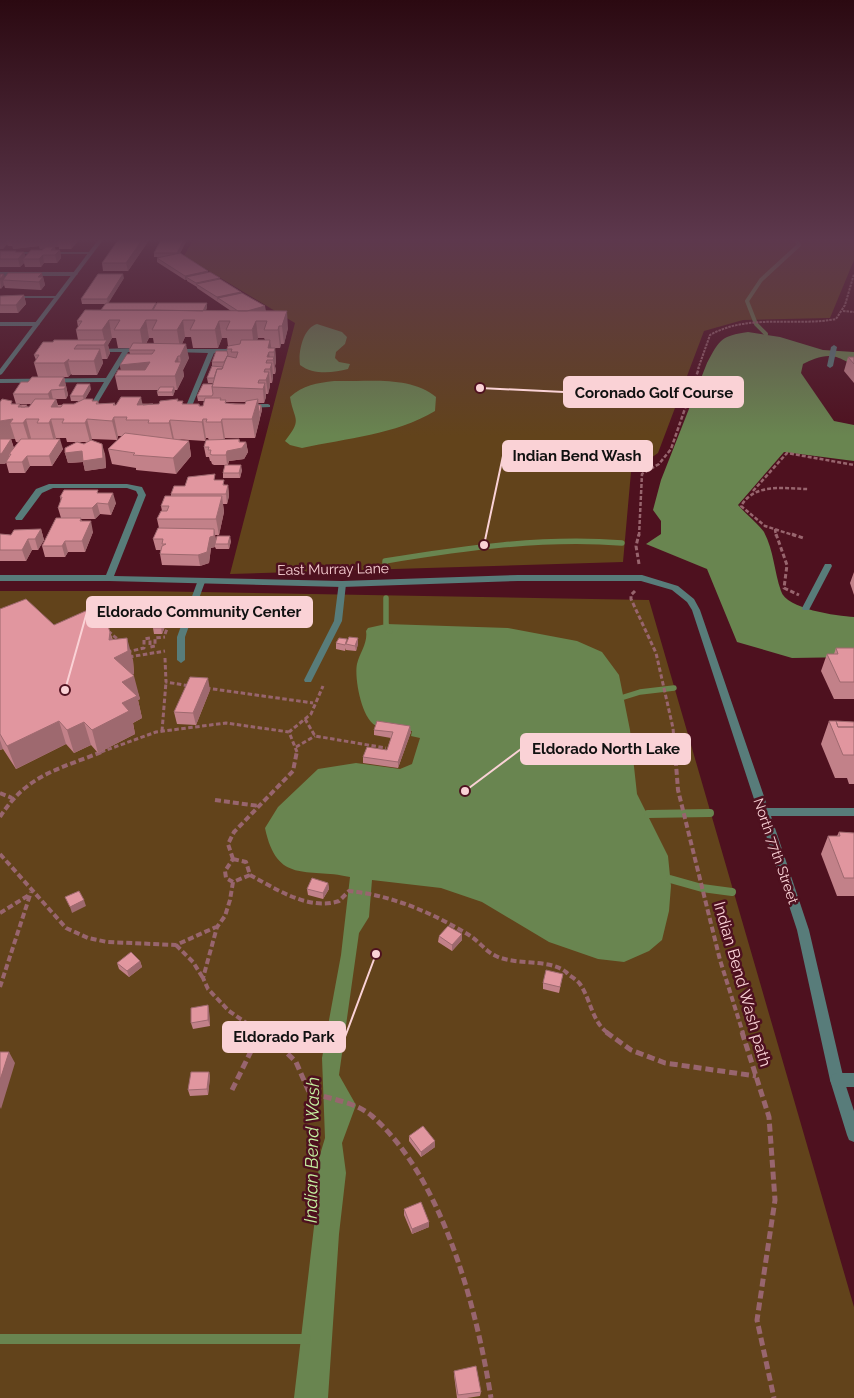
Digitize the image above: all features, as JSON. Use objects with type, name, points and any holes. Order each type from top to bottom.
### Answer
[{"type":"street","points":[[0,373],[52,305]]},
{"type":"street","points":[[0,324],[37,324]]},
{"type":"street","points":[[87,350],[154,350]]},
{"type":"street","points":[[112,406],[93,406],[126,350]]},
{"type":"street","points":[[164,351],[248,351]]},
{"type":"street","points":[[190,406],[212,351]]},
{"type":"street","points":[[0,380],[108,380]]},
{"type":"street","points":[[180,406],[199,406]]},
{"type":"street","points":[[238,406],[268,406]]},
{"type":"street","points":[[19,518],[39,491],[52,486],[127,486],[139,489],[142,495],[109,578]]},
{"type":"street","name":"East Murray Lane","points":[[0,578],[109,578],[201,582],[342,584],[642,578],[665,584]]},
{"type":"street","name":"North 77th Street","points":[[665,584],[683,594],[696,610],[803,930],[837,1080],[854,1135]]},
{"type":"street","points":[[763,812],[854,812]]},
{"type":"street","points":[[837,1080],[854,1080]]},
{"type":"lane","points":[[830,366],[834,347]]},
{"type":"lane","points":[[84,406],[93,406]]},
{"type":"lane","points":[[806,608],[828,566]]},
{"type":"lane","points":[[181,660],[181,637],[201,582]]},
{"type":"lane","points":[[308,680],[338,620],[342,584]]},
{"type":"path","points":[[640,567],[636,546],[640,532],[642,474],[660,464],[671,449],[710,335],[735,326],[836,319],[844,305]]},
{"type":"path","points":[[842,311],[854,312]]},
{"type":"path","points":[[803,538],[765,526],[742,506],[751,492],[787,453],[853,466]]},
{"type":"path","points":[[751,492],[810,489]]},
{"type":"path","points":[[775,529],[779,547],[787,565],[783,584],[784,588],[793,593],[812,598]]},
{"type":"path","name":"Indian Bend Wash path","points":[[639,587],[631,595],[631,600],[656,653],[664,681],[673,728],[678,790],[720,960],[769,1117],[775,1200],[757,1320],[774,1398]]},
{"type":"path","points":[[162,731],[166,682],[165,637],[167,626],[175,609]]},
{"type":"path","points":[[102,626],[131,650]]},
{"type":"path","points":[[165,637],[155,638],[156,646],[150,647],[150,638],[144,639],[144,648],[131,650],[123,656],[165,651]]},
{"type":"path","points":[[0,817],[12,798],[24,787],[42,776],[138,737],[162,731],[226,723],[245,724],[289,732],[311,714],[314,703],[326,679]]},
{"type":"path","points":[[166,682],[195,686]]},
{"type":"path","points":[[205,688],[314,703]]},
{"type":"path","points":[[305,719],[315,736]]},
{"type":"path","points":[[233,859],[228,844],[234,832],[293,770],[297,757],[296,747],[289,732]]},
{"type":"path","points":[[296,747],[315,736],[386,748]]},
{"type":"path","points":[[0,793],[12,798]]},
{"type":"path","points":[[214,800],[260,806]]},
{"type":"path","points":[[0,854],[31,893],[66,928],[88,938],[107,942],[176,945],[217,927]]},
{"type":"path","points":[[233,859],[246,862],[250,867],[250,875]]},
{"type":"path","points":[[233,859],[225,871],[226,878],[233,882]]},
{"type":"path","points":[[233,882],[250,875],[289,894],[321,906],[339,902],[349,891],[371,893],[390,898],[442,920],[471,936],[495,956],[518,963],[547,965],[563,970],[580,984],[601,1028],[631,1050],[665,1064],[756,1076]]},
{"type":"path","points":[[203,978],[217,927],[225,916],[233,882]]},
{"type":"path","points":[[0,913],[31,893]]},
{"type":"path","points":[[0,986],[31,893]]},
{"type":"path","points":[[176,945],[193,962],[208,989],[229,1012],[296,1062],[309,1092],[361,1109],[373,1117],[395,1142],[430,1194],[471,1307],[491,1398]]},
{"type":"path","points":[[232,1090],[256,1041],[262,1035]]},
{"type":"shaded area","points":[[266,305],[835,305],[830,318],[743,320],[704,331],[658,453],[631,472],[623,562],[230,574],[295,323]]},
{"type":"shaded area","points":[[317,324],[342,332],[347,337],[345,344],[336,352],[335,358],[339,362],[350,364],[348,369],[317,372],[300,365],[302,341],[308,330]]},
{"type":"shaded area","points":[[748,332],[780,337],[823,350],[854,352],[854,363],[825,356],[803,364],[801,373],[834,421],[854,425],[854,461],[784,452],[738,505],[764,532],[770,546],[781,591],[785,597],[792,603],[802,607],[854,617],[854,657],[792,658],[737,642],[707,569],[646,544],[661,534],[661,521],[653,510],[661,480],[707,363],[722,340],[732,335]]},
{"type":"shaded area","points":[[334,381],[387,381],[414,385],[436,397],[435,411],[404,426],[370,435],[302,448],[290,445],[285,441],[294,428],[296,419],[290,397],[305,387]]},
{"type":"shaded area","points":[[0,591],[143,591],[649,600],[854,1307],[854,1398],[0,1398]]},
{"type":"shaded area","points":[[386,624],[508,628],[577,641],[602,652],[619,675],[630,730],[637,794],[668,856],[671,886],[669,911],[662,940],[649,951],[624,962],[598,959],[549,942],[482,902],[441,888],[372,880],[369,917],[359,933],[339,1075],[356,1105],[342,1143],[346,1173],[339,1234],[328,1398],[294,1398],[317,1201],[319,1158],[325,1138],[322,1058],[341,955],[350,877],[307,872],[286,866],[277,858],[270,846],[265,828],[278,807],[318,769],[356,763],[400,769],[412,764],[420,738],[411,736],[412,731],[385,728],[377,726],[372,722],[363,708],[358,688],[356,670],[365,644],[366,631],[368,628]]},
{"type":"building","points":[[104,305],[155,305],[152,310],[101,310]]},
{"type":"building","points":[[156,305],[206,305],[203,311],[153,310]]},
{"type":"building","points":[[229,305],[265,306],[247,311],[238,311]]},
{"type":"building","points":[[85,310],[287,311],[282,326],[279,326],[278,330],[264,330],[267,321],[256,321],[252,330],[226,330],[230,321],[219,321],[215,330],[190,330],[195,320],[183,320],[177,330],[152,330],[157,320],[146,320],[140,330],[114,330],[120,320],[109,320],[102,330],[76,330],[82,321],[77,321]]},
{"type":"building","points":[[54,340],[107,340],[104,345],[77,345],[74,349],[100,349],[94,361],[68,361],[69,359],[64,363],[34,363],[39,355],[34,355],[43,342],[53,342]]},
{"type":"building","points":[[241,340],[270,340],[268,348],[275,348],[274,352],[269,352],[267,357],[274,357],[273,360],[267,360],[266,363],[272,363],[270,369],[265,369],[264,372],[269,372],[266,380],[259,380],[258,383],[265,383],[263,389],[212,387],[217,369],[222,369],[227,356],[236,358],[238,352],[231,352],[232,349],[227,349],[228,346],[240,344]]},
{"type":"building","points":[[133,343],[186,344],[175,362],[181,362],[175,376],[115,376],[118,370],[145,370],[150,362],[120,365],[127,354],[152,354],[155,350],[129,350]]},
{"type":"building","points":[[216,351],[227,351],[228,355],[224,362],[212,362]]},
{"type":"building","points":[[848,357],[854,357],[854,364]]},
{"type":"building","points":[[212,366],[223,367],[222,369],[217,369],[214,378],[207,378]]},
{"type":"building","points":[[32,377],[64,377],[59,386],[66,386],[64,389],[51,390],[48,394],[13,394],[21,382],[28,382]]},
{"type":"building","points":[[77,384],[90,384],[83,396],[70,396]]},
{"type":"building","points":[[203,384],[213,384],[212,396],[197,396]]},
{"type":"building","points":[[160,387],[174,387],[172,392],[157,392]]},
{"type":"building","points":[[121,397],[141,397],[137,405],[159,404],[160,401],[178,399],[177,401],[183,401],[182,404],[199,404],[199,406],[203,406],[205,398],[221,398],[220,400],[226,400],[225,403],[235,404],[245,404],[246,401],[258,399],[252,419],[222,419],[221,422],[206,422],[207,419],[203,419],[202,422],[170,420],[169,423],[148,423],[149,420],[126,420],[127,417],[114,417],[112,421],[87,419],[85,423],[62,423],[64,419],[51,419],[49,423],[37,423],[39,419],[26,419],[23,423],[10,423],[13,419],[0,421],[0,402],[2,399],[12,401],[11,404],[20,404],[18,407],[29,407],[35,399],[56,399],[51,407],[61,407],[63,404],[74,404],[84,399],[98,401],[96,404],[115,403],[113,405],[116,405]]},
{"type":"building","points":[[125,433],[189,441],[173,458],[133,455],[135,453],[108,449]]},
{"type":"building","points":[[0,439],[11,439],[0,454]]},
{"type":"building","points":[[21,439],[60,439],[49,456],[27,456],[22,462],[6,462],[11,454],[9,454]]},
{"type":"building","points":[[239,439],[239,442],[246,442],[242,448],[227,451],[226,455],[212,455],[210,454],[211,450],[208,450],[209,447],[204,447],[206,440]]},
{"type":"building","points":[[91,440],[102,444],[103,458],[83,461],[82,451],[65,453],[65,448],[77,442],[84,444]]},
{"type":"building","points":[[225,465],[241,465],[239,473],[223,473]]},
{"type":"building","points":[[215,474],[214,480],[224,480],[223,485],[228,485],[226,494],[171,494],[174,486],[185,486],[188,477]]},
{"type":"building","points":[[64,490],[98,490],[97,493],[113,493],[108,504],[97,503],[92,508],[58,508],[62,497],[60,497]]},
{"type":"building","points":[[165,496],[222,496],[216,519],[157,519],[161,511],[167,511],[169,506],[161,506]]},
{"type":"building","points":[[56,518],[81,518],[80,521],[91,521],[82,541],[65,541],[62,546],[42,546]]},
{"type":"building","points":[[158,528],[214,529],[214,536],[210,537],[207,552],[198,555],[160,554],[162,546],[166,544],[162,544],[163,539],[153,539]]},
{"type":"building","points":[[41,529],[35,539],[28,539],[22,550],[0,550],[0,534],[11,535],[14,530]]},
{"type":"building","points":[[217,536],[230,536],[228,544],[215,544]]},
{"type":"building","points":[[26,599],[54,625],[90,609],[102,622],[106,620],[110,632],[109,640],[127,638],[128,651],[114,658],[134,676],[122,682],[137,696],[122,703],[129,711],[92,730],[84,722],[67,730],[59,721],[7,746],[0,734],[0,609]]},
{"type":"building","points":[[157,618],[165,618],[161,628],[153,628]]},
{"type":"building","points":[[349,637],[358,638],[355,646],[346,644]]},
{"type":"building","points":[[339,638],[347,639],[345,645],[336,643]]},
{"type":"building","points":[[836,648],[854,648],[854,682],[840,682],[827,654],[838,654]]},
{"type":"building","points":[[190,677],[208,678],[193,713],[174,712]]},
{"type":"building","points":[[377,721],[410,726],[398,762],[363,757],[367,747],[387,750],[393,732],[374,730]]},
{"type":"building","points":[[829,721],[836,721],[838,727],[854,727],[854,755],[843,755]]},
{"type":"building","points":[[836,721],[854,722],[854,727],[838,727]]},
{"type":"building","points":[[839,832],[854,833],[854,878],[844,878],[828,836],[840,836]]},
{"type":"building","points":[[312,878],[328,883],[323,893],[307,889]]},
{"type":"building","points":[[79,891],[84,900],[70,907],[65,897]]},
{"type":"building","points":[[448,926],[462,934],[452,945],[439,936]]},
{"type":"building","points":[[131,952],[140,961],[127,971],[117,963]]},
{"type":"building","points":[[546,970],[563,974],[560,987],[543,983]]},
{"type":"building","points":[[208,1005],[208,1020],[191,1023],[191,1008]]},
{"type":"building","points":[[0,1052],[9,1052],[0,1080]]},
{"type":"building","points":[[191,1072],[209,1072],[207,1089],[188,1090]]},
{"type":"building","points":[[423,1126],[435,1141],[421,1152],[409,1136]]},
{"type":"building","points":[[421,1202],[429,1222],[412,1229],[404,1209]]},
{"type":"building","points":[[476,1366],[481,1392],[458,1395],[454,1371]]},
{"type":"waterway","name":"Indian Bend Wash","points":[[749,305],[756,324],[766,334],[763,342]]},
{"type":"waterway","name":"Indian Bend Wash","points":[[385,569],[385,561],[474,548],[562,541],[622,543]]},
{"type":"waterway","name":"Indian Bend Wash","points":[[386,598],[386,624],[390,631]]},
{"type":"waterway","points":[[624,697],[640,692],[674,688]]},
{"type":"waterway","points":[[648,814],[710,813]]},
{"type":"waterway","points":[[670,879],[702,888],[732,892]]},
{"type":"waterway","points":[[0,1339],[306,1339]]},
{"type":"place","name":"Coronado Golf Course","points":[[480,388]]},
{"type":"place","name":"Indian Bend Wash","points":[[484,545]]},
{"type":"place","name":"Eldorado Community Center","points":[[65,690]]},
{"type":"place","name":"Eldorado North Lake","points":[[465,791]]},
{"type":"place","name":"Eldorado Park","points":[[376,954]]}]
